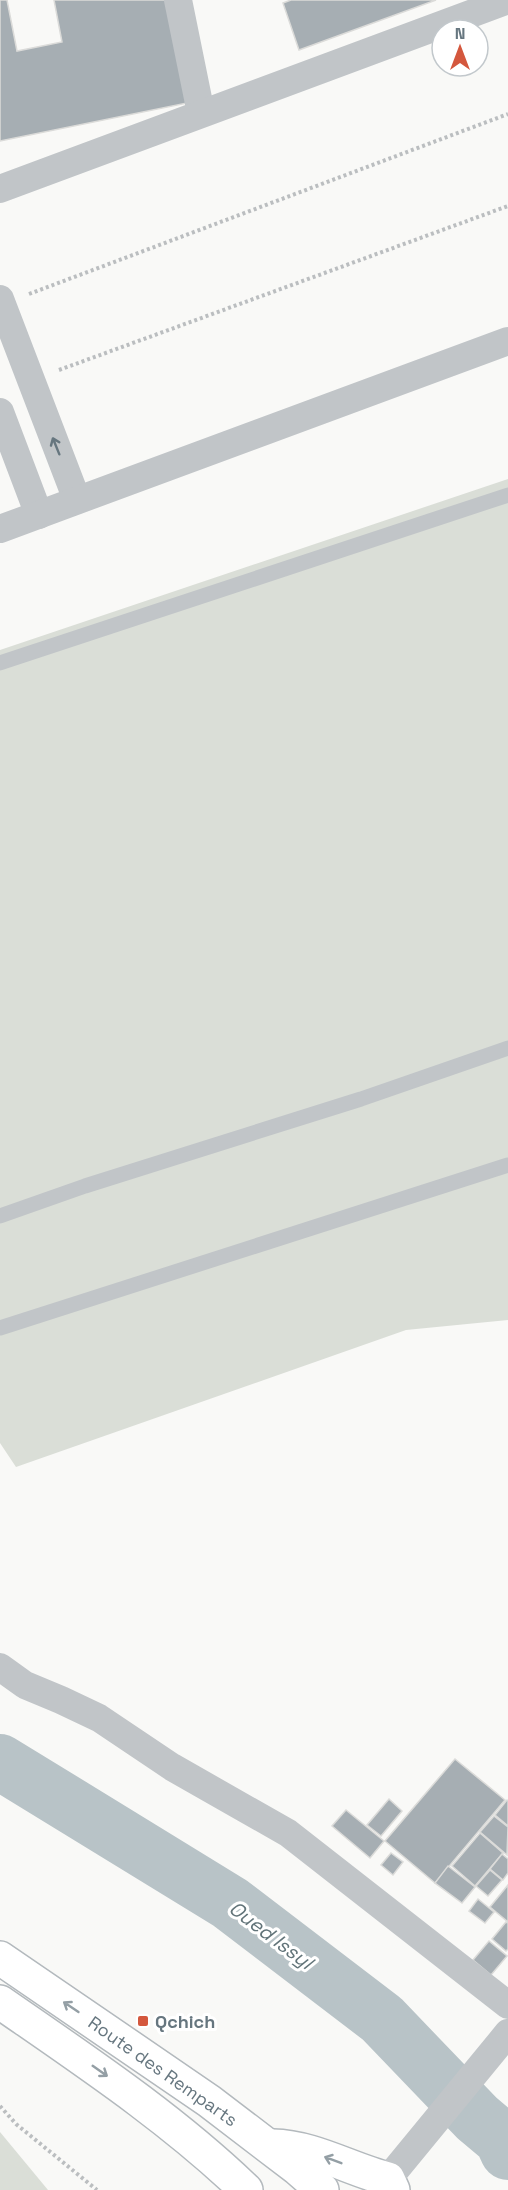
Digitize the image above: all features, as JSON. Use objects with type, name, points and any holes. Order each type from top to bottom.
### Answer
[{"type":"main road","name":"Route des Remparts","points":[[0,1958],[209,2101],[322,2190]]},
{"type":"main road","name":"Route des Remparts","points":[[0,2002],[126,2089],[181,2132],[246,2190]]},
{"type":"main road","points":[[268,2146],[300,2148],[363,2173],[391,2180]]},
{"type":"street","points":[[178,0],[201,113]]},
{"type":"street","points":[[0,189],[508,0]]},
{"type":"street","points":[[1,302],[77,501]]},
{"type":"street","points":[[0,529],[508,341]]},
{"type":"street","points":[[0,412],[39,515]]},
{"type":"street","points":[[0,1667],[25,1685],[99,1718],[172,1767],[288,1833],[508,2005]]},
{"type":"street","points":[[391,2180],[503,2040]]},
{"type":"lane","points":[[0,663],[508,495]]},
{"type":"lane","points":[[0,1216],[85,1186],[361,1099],[508,1048]]},
{"type":"lane","points":[[0,1328],[508,1165]]},
{"type":"path","points":[[1,302],[508,114]]},
{"type":"path","points":[[30,380],[508,206]]},
{"type":"path","points":[[0,2106],[16,2124],[97,2190]]},
{"type":"shaded area","points":[[508,479],[508,1320],[406,1330],[16,1467],[0,1443],[0,650]]},
{"type":"shaded area","points":[[0,2132],[48,2190],[0,2190]]},
{"type":"building","points":[[0,0],[7,0],[17,51],[62,42],[54,0],[177,0],[197,101],[0,141]]},
{"type":"building","points":[[291,0],[436,0],[299,50],[283,3]]},
{"type":"building","points":[[455,1759],[505,1800],[435,1883],[385,1841]]},
{"type":"building","points":[[389,1799],[402,1811],[381,1836],[367,1825]]},
{"type":"building","points":[[508,1801],[508,1826],[495,1815]]},
{"type":"building","points":[[346,1810],[384,1841],[370,1858],[332,1826]]},
{"type":"building","points":[[494,1816],[508,1827],[507,1855],[480,1832]]},
{"type":"building","points":[[480,1833],[503,1853],[475,1886],[452,1866]]},
{"type":"building","points":[[391,1853],[403,1862],[393,1875],[381,1865]]},
{"type":"building","points":[[502,1854],[508,1859],[508,1873],[503,1880],[490,1869]]},
{"type":"building","points":[[448,1866],[475,1887],[462,1903],[435,1883]]},
{"type":"building","points":[[490,1870],[502,1880],[488,1896],[476,1886]]},
{"type":"building","points":[[508,1885],[508,1922],[490,1907]]},
{"type":"building","points":[[478,1899],[494,1912],[485,1923],[469,1911]]},
{"type":"building","points":[[506,1922],[508,1923],[508,1949],[506,1951],[492,1939]]},
{"type":"building","points":[[489,1941],[507,1956],[491,1975],[473,1960]]},
{"type":"waterway","name":"Oued Issyl","points":[[0,1762],[230,1903],[382,2019],[477,2118],[502,2139],[508,2152]]},
{"type":"place","name":"Qchich","points":[[143,2021]]}]
